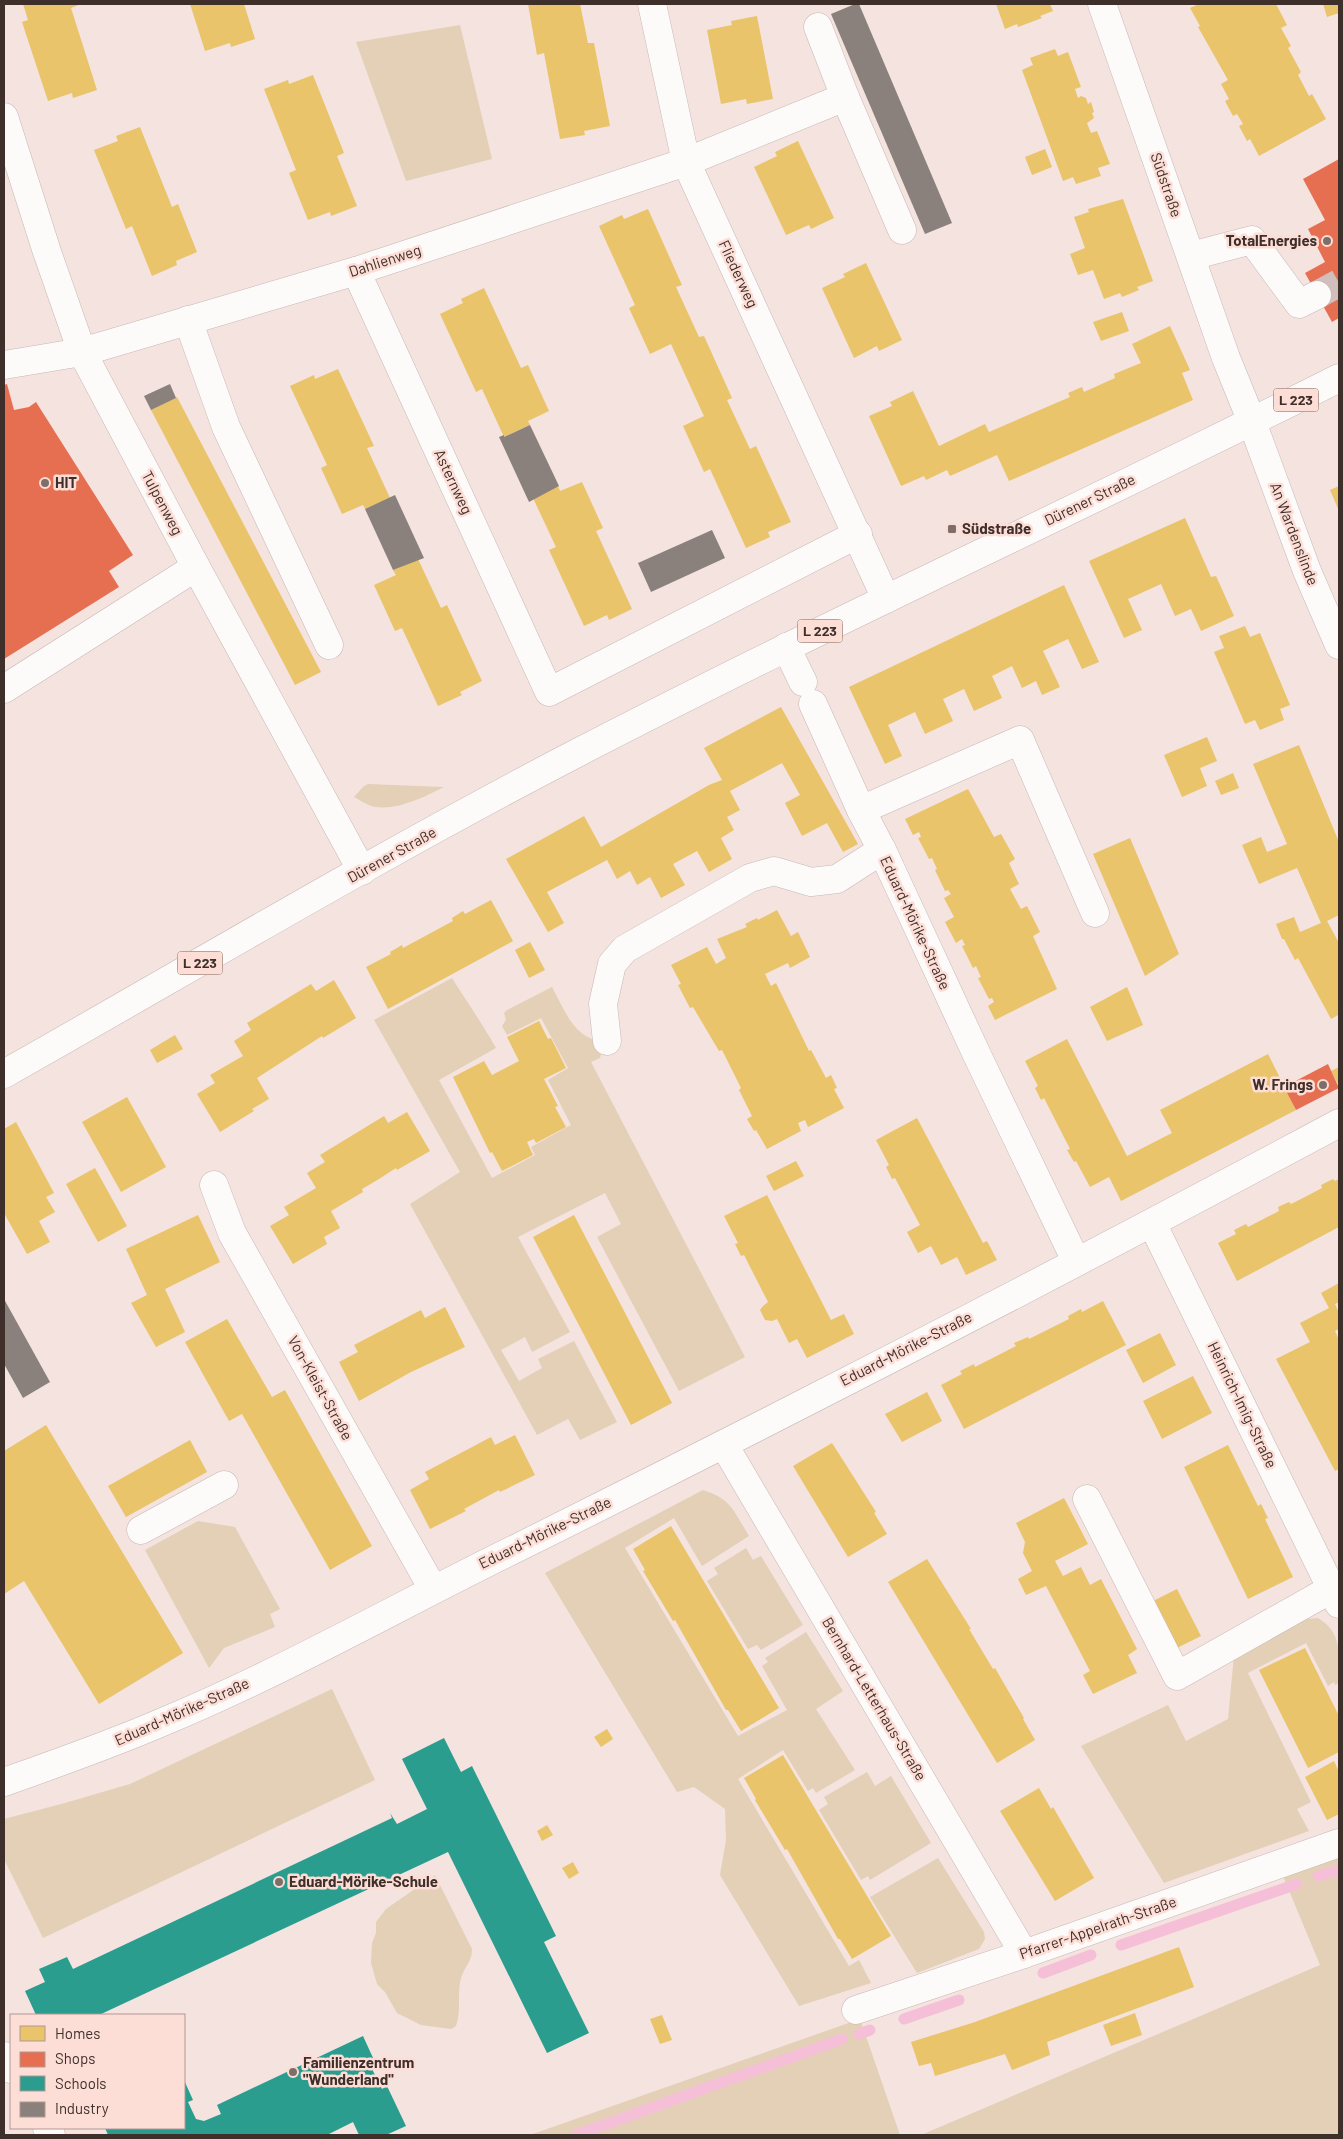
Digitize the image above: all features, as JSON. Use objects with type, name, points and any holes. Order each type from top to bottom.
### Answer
[{"type":"street","name":"Fliederweg","points":[[652,4],[686,162],[858,534],[886,599]]},
{"type":"street","name":"Südstraße","points":[[1102,4],[1226,358],[1252,422]]},
{"type":"street","points":[[818,27],[845,97],[902,230]]},
{"type":"street","name":"Dahlienweg","points":[[4,365],[82,352],[356,271],[686,162],[845,97]]},
{"type":"street","name":"Tulpenweg","points":[[4,117],[47,252],[82,352],[196,567],[362,871]]},
{"type":"street","points":[[1191,256],[1252,240],[1299,304],[1317,295]]},
{"type":"street","name":"Asternweg","points":[[356,271],[549,692],[858,534]]},
{"type":"street","points":[[188,320],[226,427],[329,645]]},
{"type":"street","name":"Dürener Straße","points":[[4,1074],[362,871],[578,753],[786,648],[1339,378]]},
{"type":"street","name":"An Wardenslinde","points":[[1252,422],[1307,571],[1339,645]]},
{"type":"street","points":[[4,689],[196,567]]},
{"type":"street","points":[[786,648],[882,850]]},
{"type":"street","points":[[862,810],[1020,740],[1095,914]]},
{"type":"street","name":"Eduard-Mörike-Straße","points":[[608,1042],[603,1004],[612,964],[625,949],[750,878],[774,871],[811,882],[837,879],[882,850],[1076,1261]]},
{"type":"street","name":"Eduard-Mörike-Straße","points":[[4,1782],[79,1756],[167,1721],[299,1659],[433,1589],[724,1444],[1152,1223],[1339,1123]]},
{"type":"street","name":"Von-Kleist-Straße","points":[[214,1185],[232,1232],[433,1589]]},
{"type":"street","name":"Heinrich-Imig-Straße","points":[[1087,1499],[1177,1676],[1336,1596],[1152,1223]]},
{"type":"street","name":"Bernhard-Letterhaus-Straße","points":[[724,1444],[1024,1954]]},
{"type":"street","points":[[141,1530],[224,1485]]},
{"type":"street","name":"Pfarrer-Appelrath-Straße","points":[[856,2010],[1024,1954],[1339,1843]]},
{"type":"street","points":[[4,2056],[10,2067]]},
{"type":"shaded area","points":[[460,25],[492,159],[406,181],[356,42]]},
{"type":"shaded area","points":[[368,784],[444,787],[402,805],[376,807],[354,797]]},
{"type":"shaded area","points":[[452,978],[496,1048],[439,1080],[492,1178],[535,1155],[531,1147],[571,1125],[548,1080],[568,1068],[541,1018],[507,1035],[502,1026],[506,1020],[504,1013],[507,1010],[552,987],[566,1014],[578,1030],[585,1036],[604,1042],[600,1058],[591,1062],[745,1357],[679,1391],[597,1237],[621,1224],[605,1193],[518,1237],[570,1332],[532,1352],[525,1337],[501,1350],[519,1381],[542,1368],[538,1359],[574,1341],[617,1422],[580,1440],[568,1419],[537,1435],[410,1204],[460,1172],[374,1020]]},
{"type":"shaded area","points":[[703,1490],[720,1498],[731,1507],[749,1536],[702,1566],[674,1518],[625,1548],[738,1736],[787,1710],[762,1666],[768,1662],[765,1658],[806,1632],[843,1691],[816,1709],[855,1770],[816,1793],[813,1788],[808,1791],[783,1750],[738,1779],[849,1966],[859,1960],[871,1983],[799,2006],[720,1875],[726,1840],[725,1809],[694,1787],[677,1792],[545,1573]]},
{"type":"shaded area","points":[[198,1521],[235,1527],[280,1609],[270,1614],[275,1627],[224,1648],[209,1668],[145,1550]]},
{"type":"shaded area","points":[[746,1548],[753,1560],[761,1556],[803,1625],[761,1650],[757,1645],[748,1649],[707,1581],[718,1574],[714,1568]]},
{"type":"shaded area","points":[[1318,1618],[1326,1624],[1336,1638],[1339,1654],[1339,1683],[1335,1685],[1334,1682],[1328,1686],[1306,1643],[1248,1673],[1311,1802],[1297,1809],[1309,1831],[1164,1883],[1081,1746],[1168,1705],[1186,1741],[1228,1719],[1234,1655],[1307,1619]]},
{"type":"shaded area","points":[[332,1689],[375,1780],[43,1938],[4,1859],[4,1819],[130,1784]]},
{"type":"shaded area","points":[[867,1772],[875,1786],[891,1776],[931,1843],[870,1880],[868,1876],[861,1880],[819,1810],[828,1804],[824,1797]]},
{"type":"shaded area","points":[[1339,1857],[1339,2135],[921,2135],[1320,1965],[1283,1876]]},
{"type":"shaded area","points":[[938,1858],[984,1932],[985,1939],[979,1949],[917,1973],[870,1897]]},
{"type":"shaded area","points":[[435,1875],[472,1949],[470,1960],[460,1981],[458,2020],[456,2026],[451,2029],[421,2025],[397,2013],[385,1992],[377,1984],[371,1963],[376,1922],[386,1909]]},
{"type":"shaded area","points":[[860,2019],[900,2135],[530,2135]]},
{"type":"building: Homes","points":[[23,4],[81,4],[71,8],[97,90],[73,98],[72,93],[48,101],[22,22],[28,20]]},
{"type":"building: Homes","points":[[190,4],[244,4],[255,39],[231,47],[230,43],[205,51]]},
{"type":"building: Homes","points":[[528,4],[580,4],[588,43],[594,43],[610,126],[584,131],[585,135],[560,139],[544,53],[537,55]]},
{"type":"building: Homes","points":[[996,4],[1050,4],[1053,11],[1040,16],[1042,18],[1018,27],[1017,24],[1005,29]]},
{"type":"building: Homes","points":[[1199,4],[1276,4],[1287,25],[1281,28],[1291,46],[1288,48],[1301,72],[1298,75],[1309,96],[1312,94],[1326,119],[1259,156],[1250,139],[1247,141],[1239,126],[1243,124],[1237,114],[1233,116],[1225,101],[1229,99],[1221,84],[1228,80],[1198,27],[1200,26],[1190,8]]},
{"type":"building: Homes","points":[[1323,4],[1339,4],[1339,13],[1327,17]]},
{"type":"building: Homes","points":[[757,16],[773,99],[747,104],[746,99],[721,104],[707,30],[732,25],[731,21]]},
{"type":"building: Homes","points":[[1055,49],[1058,56],[1068,52],[1081,87],[1075,89],[1078,98],[1081,96],[1086,98],[1088,104],[1091,102],[1094,112],[1092,113],[1094,118],[1087,123],[1091,133],[1097,131],[1110,164],[1098,168],[1101,176],[1076,184],[1073,177],[1063,181],[1022,70],[1033,65],[1030,58]]},
{"type":"building: Homes","points":[[313,75],[344,153],[337,156],[357,206],[331,216],[330,212],[308,220],[289,173],[296,170],[264,89],[288,80],[289,84]]},
{"type":"building: Homes","points":[[140,127],[172,207],[178,204],[197,252],[176,261],[177,265],[152,276],[132,226],[126,229],[94,150],[118,141],[116,136]]},
{"type":"building: Homes","points":[[798,141],[834,218],[811,229],[809,225],[786,235],[754,167],[777,156],[775,152]]},
{"type":"building: Homes","points":[[1045,149],[1052,167],[1032,175],[1025,157]]},
{"type":"building: Homes","points":[[1123,199],[1153,281],[1137,287],[1139,290],[1122,297],[1120,293],[1104,299],[1093,270],[1078,275],[1070,254],[1085,248],[1074,217],[1089,212],[1088,209]]},
{"type":"building: Homes","points":[[648,209],[682,285],[676,287],[699,337],[704,336],[732,398],[727,400],[750,449],[756,446],[791,522],[768,532],[770,537],[746,548],[710,469],[704,472],[683,426],[704,416],[671,344],[650,354],[629,308],[635,305],[599,226],[622,215],[624,219]]},
{"type":"building: Homes","points":[[866,263],[902,340],[879,351],[877,346],[854,358],[822,288],[845,277],[843,274]]},
{"type":"building: Homes","points":[[484,288],[521,368],[528,365],[549,411],[528,421],[530,425],[504,437],[482,389],[476,392],[440,314],[463,303],[461,299]]},
{"type":"building: Homes","points":[[1122,312],[1129,331],[1101,341],[1093,322]]},
{"type":"building: Homes","points":[[1170,326],[1190,370],[1182,373],[1193,400],[1009,481],[997,455],[950,476],[947,470],[926,480],[924,476],[901,486],[869,416],[892,406],[890,402],[913,391],[939,446],[985,424],[989,432],[1070,397],[1068,393],[1082,387],[1084,392],[1115,378],[1114,374],[1141,363],[1132,344]]},
{"type":"building: Homes","points":[[338,369],[374,446],[367,448],[390,498],[365,509],[363,505],[342,514],[321,468],[327,465],[290,386],[314,375],[315,379]]},
{"type":"building: Homes","points":[[177,397],[321,672],[295,685],[151,410]]},
{"type":"building: Homes","points":[[582,482],[603,528],[596,531],[632,609],[609,620],[607,615],[584,626],[549,550],[556,547],[533,498],[558,486],[560,491]]},
{"type":"building: Homes","points":[[1339,486],[1339,511],[1330,490]]},
{"type":"building: Homes","points":[[1185,518],[1211,577],[1216,576],[1234,616],[1201,631],[1191,609],[1175,616],[1161,584],[1128,599],[1142,630],[1124,638],[1089,561]]},
{"type":"building: Homes","points":[[418,559],[441,608],[447,605],[482,681],[460,692],[462,695],[438,706],[402,628],[395,631],[374,585],[396,575],[393,570]]},
{"type":"building: Homes","points":[[1064,585],[1099,662],[1082,669],[1068,639],[1051,647],[1043,651],[1060,687],[1042,695],[1036,681],[1022,688],[1012,666],[992,676],[1002,698],[974,711],[964,689],[943,699],[953,721],[925,734],[915,712],[888,725],[902,756],[885,764],[849,687]]},
{"type":"building: Homes","points":[[1245,626],[1250,637],[1260,633],[1290,705],[1280,709],[1284,720],[1260,730],[1255,720],[1245,724],[1214,652],[1224,648],[1219,636]]},
{"type":"building: Homes","points":[[781,707],[858,844],[843,852],[827,823],[802,836],[785,803],[800,795],[782,763],[730,791],[740,810],[727,817],[734,830],[721,838],[732,859],[709,872],[697,851],[673,864],[685,885],[661,898],[650,877],[637,885],[630,871],[617,879],[607,860],[547,892],[564,923],[548,932],[506,859],[584,816],[601,847],[709,785],[722,780],[704,748]]},
{"type":"building: Homes","points":[[1207,737],[1217,761],[1200,768],[1207,786],[1182,797],[1164,755]]},
{"type":"building: Homes","points":[[1299,745],[1339,842],[1339,915],[1327,921],[1339,943],[1339,1018],[1338,1015],[1331,1019],[1298,958],[1295,960],[1284,939],[1282,939],[1276,924],[1294,917],[1300,932],[1321,923],[1297,868],[1259,884],[1242,845],[1261,837],[1267,852],[1287,844],[1253,764]]},
{"type":"building: Homes","points":[[1233,773],[1239,788],[1221,795],[1215,781]]},
{"type":"building: Homes","points":[[968,789],[994,837],[1001,834],[1015,859],[1009,863],[1019,884],[1010,889],[1021,909],[1027,906],[1040,932],[1033,936],[1057,989],[995,1020],[988,1006],[994,1002],[992,998],[989,999],[978,978],[981,977],[976,966],[973,968],[962,946],[965,945],[962,939],[956,943],[945,922],[954,917],[944,898],[951,894],[948,890],[945,891],[935,870],[937,869],[932,858],[929,859],[918,838],[921,837],[919,832],[913,835],[905,819]]},
{"type":"building: Homes","points":[[1130,838],[1179,954],[1145,976],[1093,854]]},
{"type":"building: Homes","points":[[491,900],[513,941],[388,1009],[366,967],[391,954],[390,952],[402,945],[403,948],[453,921],[452,918],[463,911],[465,914]]},
{"type":"building: Homes","points":[[777,910],[791,936],[798,932],[810,957],[790,968],[788,963],[765,974],[771,986],[776,983],[809,1051],[811,1050],[826,1078],[831,1075],[837,1088],[834,1089],[844,1108],[808,1127],[805,1120],[798,1123],[801,1131],[767,1149],[747,1119],[752,1116],[739,1090],[741,1088],[722,1050],[719,1051],[693,1007],[690,1008],[678,985],[681,984],[671,965],[707,947],[716,964],[726,958],[717,939],[747,927],[745,924],[757,918],[758,920]]},
{"type":"building: Homes","points":[[530,942],[545,970],[529,978],[515,950]]},
{"type":"building: Homes","points":[[334,980],[356,1018],[323,1038],[322,1036],[257,1078],[269,1099],[252,1109],[254,1111],[220,1132],[197,1094],[215,1083],[210,1075],[243,1056],[234,1041],[251,1030],[247,1023],[311,984],[316,991]]},
{"type":"building: Homes","points":[[1127,987],[1143,1025],[1107,1041],[1090,1007]]},
{"type":"building: Homes","points":[[539,1021],[548,1039],[551,1038],[566,1068],[544,1079],[558,1106],[555,1107],[566,1127],[536,1143],[534,1139],[527,1142],[533,1155],[502,1171],[492,1152],[490,1153],[453,1077],[484,1061],[492,1075],[519,1061],[507,1037]]},
{"type":"building: Homes","points":[[175,1035],[183,1049],[157,1063],[150,1050]]},
{"type":"building: Homes","points":[[1067,1039],[1127,1156],[1172,1133],[1160,1110],[1268,1054],[1296,1110],[1121,1201],[1109,1177],[1090,1187],[1076,1161],[1074,1162],[1067,1150],[1070,1149],[1044,1098],[1041,1100],[1035,1088],[1038,1086],[1025,1061]]},
{"type":"building: Homes","points":[[1339,1067],[1339,1086],[1331,1071]]},
{"type":"building: Homes","points":[[127,1097],[166,1167],[121,1192],[82,1122]]},
{"type":"building: Homes","points":[[407,1112],[430,1151],[397,1170],[396,1168],[362,1189],[363,1192],[331,1211],[340,1228],[324,1237],[327,1244],[293,1264],[270,1226],[289,1215],[284,1207],[316,1188],[307,1173],[325,1162],[320,1155],[384,1116],[388,1123]]},
{"type":"building: Homes","points":[[917,1118],[983,1243],[987,1241],[997,1260],[966,1275],[957,1257],[941,1265],[931,1246],[918,1253],[907,1232],[920,1225],[895,1178],[892,1179],[886,1167],[889,1165],[876,1140]]},
{"type":"building: Homes","points":[[16,1122],[54,1193],[46,1197],[55,1212],[39,1221],[50,1242],[27,1254],[4,1213],[4,1129]]},
{"type":"building: Homes","points":[[796,1161],[804,1176],[774,1191],[766,1176]]},
{"type":"building: Homes","points":[[95,1168],[127,1226],[98,1242],[66,1184]]},
{"type":"building: Homes","points":[[1333,1179],[1335,1181],[1339,1179],[1339,1227],[1237,1281],[1218,1243],[1236,1234],[1234,1230],[1246,1224],[1248,1227],[1279,1211],[1278,1207],[1289,1202],[1291,1204],[1307,1196],[1322,1188],[1321,1185]]},
{"type":"building: Homes","points":[[767,1195],[831,1320],[844,1314],[854,1334],[807,1358],[797,1339],[789,1343],[777,1319],[772,1321],[765,1320],[760,1310],[768,1302],[744,1255],[741,1256],[735,1244],[738,1243],[724,1216]]},
{"type":"building: Homes","points":[[198,1215],[220,1262],[165,1289],[185,1332],[156,1347],[131,1303],[147,1295],[126,1249]]},
{"type":"building: Homes","points":[[574,1215],[672,1403],[631,1425],[533,1237]]},
{"type":"building: Homes","points":[[1339,1283],[1339,1302],[1335,1304],[1339,1313],[1339,1329],[1335,1331],[1339,1340],[1339,1469],[1335,1471],[1276,1359],[1310,1342],[1300,1323],[1329,1308],[1321,1293]]},
{"type":"building: Homes","points":[[1103,1301],[1126,1345],[964,1429],[941,1385],[962,1374],[960,1371],[974,1364],[975,1367],[1016,1346],[1014,1343],[1028,1337],[1029,1339],[1069,1319],[1068,1316],[1081,1309],[1082,1312]]},
{"type":"building: Homes","points":[[445,1307],[465,1347],[411,1372],[359,1401],[339,1362],[358,1352],[354,1345],[421,1310],[425,1318]]},
{"type":"building: Homes","points":[[227,1319],[272,1397],[285,1390],[372,1546],[330,1570],[242,1414],[229,1421],[185,1342]]},
{"type":"building: Homes","points":[[1160,1333],[1176,1365],[1143,1383],[1126,1350]]},
{"type":"building: Homes","points":[[1193,1376],[1212,1413],[1162,1439],[1143,1401]]},
{"type":"building: Homes","points":[[927,1392],[942,1421],[902,1442],[885,1414]]},
{"type":"building: Homes","points":[[46,1425],[183,1653],[99,1704],[24,1581],[4,1594],[4,1451]]},
{"type":"building: Homes","points":[[515,1435],[535,1475],[500,1492],[499,1490],[464,1509],[466,1511],[430,1529],[410,1490],[429,1479],[425,1472],[491,1437],[495,1445]]},
{"type":"building: Homes","points":[[190,1440],[207,1472],[126,1517],[108,1486]]},
{"type":"building: Homes","points":[[832,1443],[876,1512],[874,1513],[887,1534],[848,1557],[793,1466]]},
{"type":"building: Homes","points":[[1228,1445],[1258,1506],[1261,1504],[1268,1518],[1265,1519],[1293,1577],[1248,1599],[1184,1467]]},
{"type":"building: Homes","points":[[1064,1498],[1088,1544],[1055,1561],[1063,1576],[1081,1567],[1090,1585],[1101,1579],[1137,1649],[1128,1655],[1137,1673],[1093,1694],[1083,1675],[1090,1671],[1046,1586],[1026,1595],[1018,1579],[1032,1571],[1023,1553],[1025,1542],[1016,1523]]},
{"type":"building: Homes","points":[[671,1526],[779,1708],[741,1731],[728,1710],[726,1710],[675,1620],[673,1621],[643,1571],[645,1570],[633,1549]]},
{"type":"building: Homes","points":[[927,1559],[971,1629],[969,1629],[993,1669],[995,1668],[1035,1740],[997,1763],[888,1582]]},
{"type":"building: Homes","points":[[1177,1589],[1201,1636],[1177,1648],[1153,1601]]},
{"type":"building: Homes","points":[[1305,1648],[1339,1716],[1339,1752],[1308,1768],[1259,1670]]},
{"type":"building: Homes","points":[[607,1729],[613,1739],[601,1747],[594,1737]]},
{"type":"building: Homes","points":[[783,1755],[891,1936],[852,1959],[840,1939],[838,1939],[787,1849],[785,1850],[755,1800],[744,1778]]},
{"type":"building: Homes","points":[[1334,1761],[1339,1772],[1339,1814],[1327,1820],[1305,1777]]},
{"type":"building: Homes","points":[[1039,1788],[1051,1809],[1053,1807],[1094,1878],[1055,1901],[1000,1811]]},
{"type":"building: Homes","points":[[547,1825],[553,1835],[542,1841],[537,1831]]},
{"type":"building: Homes","points":[[573,1862],[579,1873],[569,1879],[562,1868]]},
{"type":"building: Homes","points":[[1179,1947],[1194,1987],[1047,2042],[1050,2055],[1012,2070],[1005,2054],[935,2076],[931,2063],[919,2066],[911,2042],[975,2022]]},
{"type":"building: Homes","points":[[1135,2013],[1142,2035],[1111,2046],[1103,2025]]},
{"type":"building: Homes","points":[[662,2015],[672,2040],[660,2044],[650,2019]]},
{"type":"building: Shops","points":[[1339,159],[1339,318],[1332,322],[1305,273],[1325,262],[1308,229],[1325,220],[1303,179]]},
{"type":"building: Shops","name":"HIT","points":[[7,384],[14,410],[29,407],[36,402],[133,555],[109,571],[119,587],[4,659],[4,385]]},
{"type":"building: Shops","points":[[1328,1064],[1339,1088],[1296,1110],[1284,1087]]},
{"type":"building: Schools","points":[[444,1738],[461,1772],[472,1766],[556,1936],[544,1942],[589,2033],[547,2053],[448,1852],[101,2014],[36,2014],[25,1991],[45,1982],[39,1969],[67,1957],[73,1969],[392,1818],[390,1813],[397,1824],[427,1809],[402,1759]]},
{"type":"building: Schools","points":[[363,2036],[374,2060],[369,2063],[382,2089],[387,2086],[406,2126],[386,2135],[359,2135],[353,2122],[327,2135],[108,2135],[105,2129],[185,2129],[185,2082],[193,2100],[188,2102],[196,2119],[204,2121],[221,2114],[217,2105]]},
{"type":"building: Industry","points":[[859,4],[952,223],[925,234],[831,14]]},
{"type":"building: Industry","points":[[170,384],[176,398],[151,410],[144,396]]},
{"type":"building: Industry","points":[[530,425],[559,486],[529,502],[499,437],[504,435],[504,437]]},
{"type":"building: Industry","points":[[395,495],[424,558],[393,570],[365,509]]},
{"type":"building: Industry","points":[[712,530],[725,558],[651,592],[638,563]]},
{"type":"building: Industry","points":[[4,1299],[50,1382],[23,1398],[4,1364]]},
{"type":"waterway","points":[[1318,1876],[1339,1870]]},
{"type":"waterway","points":[[1121,1945],[1297,1884]]},
{"type":"waterway","points":[[1043,1973],[1091,1955]]},
{"type":"waterway","points":[[904,2019],[959,2000]]},
{"type":"waterway","points":[[859,2034],[870,2030]]},
{"type":"waterway","points":[[576,2135],[842,2039]]},
{"type":"tunnel","points":[[1317,295],[1339,283]]},
{"type":"place","name":"TotalEnergies","points":[[1327,241]]},
{"type":"place","name":"HIT","points":[[45,483]]},
{"type":"place","name":"Südstraße","points":[[952,529]]},
{"type":"place","name":"W. Frings","points":[[1323,1085]]},
{"type":"place","name":"Eduard-Mörike-Schule","points":[[279,1882]]},
{"type":"place","name":"Familienzentrum \"Wunderland\"","points":[[293,2072]]}]
